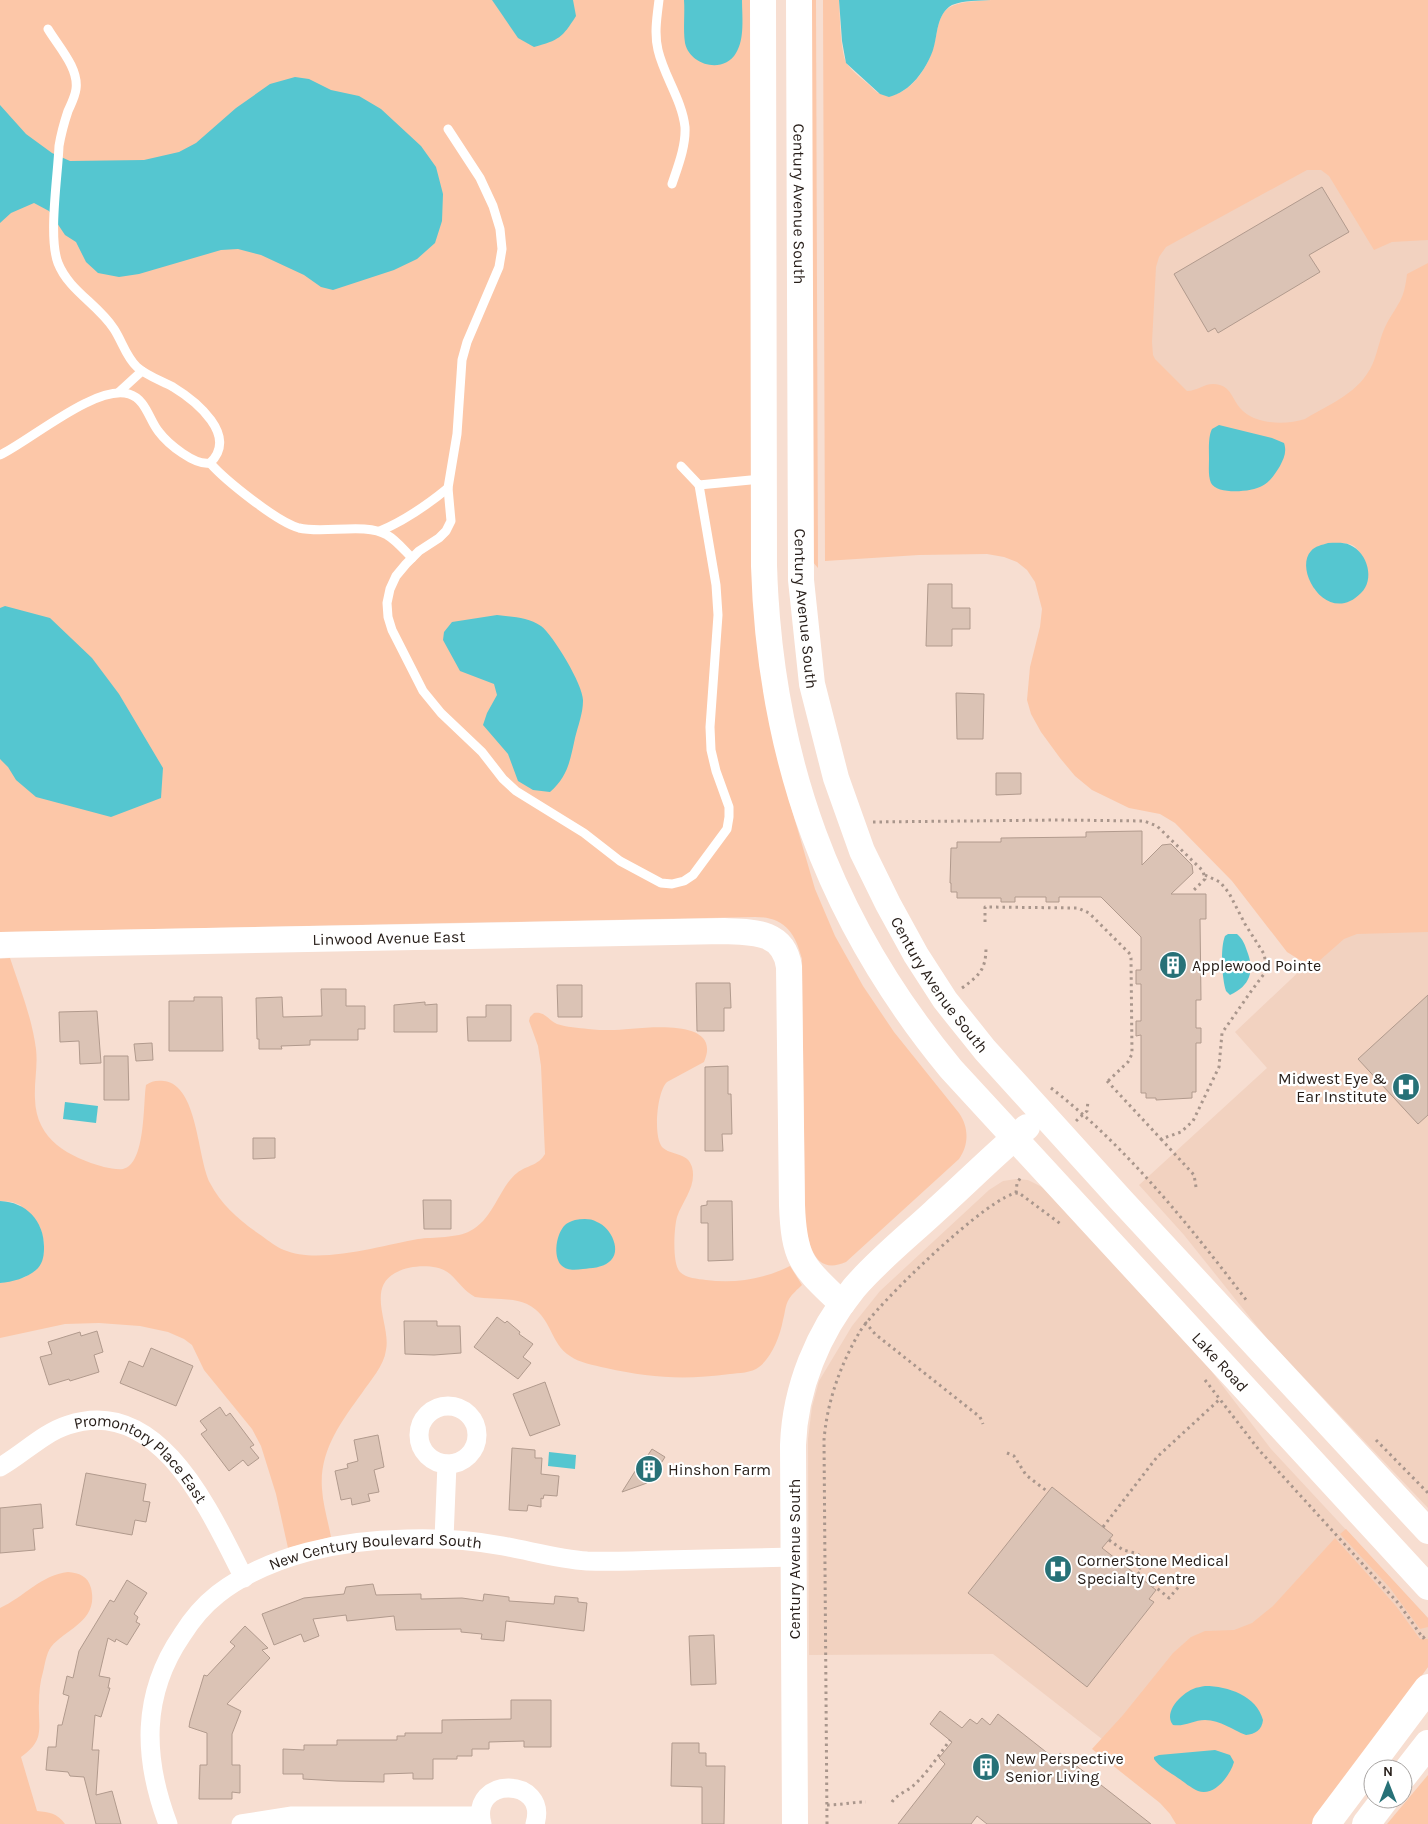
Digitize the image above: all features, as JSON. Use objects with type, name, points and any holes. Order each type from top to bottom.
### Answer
[{"type":"highway","points":[[1326,1824],[1428,1688]]},
{"type":"highway","points":[[1413,1764],[1428,1744]]},
{"type":"highway","points":[[1413,1771],[1428,1760]]},
{"type":"highway","points":[[1366,1824],[1377,1809]]},
{"type":"main road","points":[[763,0],[765,588],[772,667],[786,747],[797,786],[816,840],[854,926],[896,997],[928,1042],[1014,1138]]},
{"type":"main road","name":"Century Avenue South","points":[[796,1824],[793,1445],[798,1399],[809,1366],[822,1338],[842,1304],[872,1270],[1014,1138],[1043,1114],[985,1050],[945,1000],[916,955],[888,904],[862,851],[844,803],[824,735],[812,684],[805,625],[801,563],[799,0]]},
{"type":"main road","name":"Linwood Avenue East","points":[[0,946],[724,931],[756,933],[776,941],[785,952],[790,971],[792,1206],[796,1245],[800,1258],[809,1271],[842,1304]]},
{"type":"main road","points":[[1043,1114],[1428,1531]]},
{"type":"main road","name":"Lake Road","points":[[1014,1138],[1428,1587]]},
{"type":"street","name":"Promontory Place East","points":[[0,1467],[53,1432],[74,1423],[102,1420],[135,1429],[162,1448],[198,1493],[244,1578]]},
{"type":"street","points":[[444,1539],[447,1464]]},
{"type":"street","name":"New Century Boulevard South","points":[[168,1824],[156,1787],[150,1752],[150,1723],[156,1691],[168,1658],[188,1625],[214,1598],[244,1578],[278,1562],[337,1546],[391,1540],[444,1539],[485,1543],[589,1561],[794,1557]]},
{"type":"street","points":[[241,1824],[292,1816],[481,1820],[482,1805],[488,1796],[502,1788],[513,1788],[524,1792],[532,1800],[536,1810],[535,1824]]},
{"type":"lane","points":[[659,0],[656,27],[658,50],[682,113],[685,128],[680,158],[672,184]]},
{"type":"lane","points":[[0,455],[42,428],[97,397],[119,392],[134,395],[142,402],[159,432],[198,463],[210,463],[215,458],[219,445],[218,430],[212,420],[175,388],[142,371],[132,362],[113,328],[102,314],[71,284],[58,262],[54,238],[59,146],[61,132],[76,91],[76,84],[74,73],[68,61],[48,29]]},
{"type":"lane","points":[[448,129],[480,178],[493,206],[500,229],[502,250],[499,267],[467,342],[462,360],[457,434],[448,488],[452,521],[439,538],[412,558],[396,576],[390,589],[387,603],[392,630],[422,691],[441,713],[482,752],[503,779],[516,791],[584,833],[620,860],[640,872],[661,883],[672,884],[684,881],[693,875],[727,829],[729,817],[729,807],[716,771],[711,750],[710,727],[718,615],[716,584],[699,485],[681,466]]},
{"type":"lane","points":[[119,392],[142,371]]},
{"type":"lane","points":[[210,463],[221,475],[288,524],[312,530],[380,531],[424,508],[448,488]]},
{"type":"lane","points":[[699,485],[764,478]]},
{"type":"lane","points":[[380,531],[412,558]]},
{"type":"path","points":[[870,814],[877,832]]},
{"type":"path","points":[[873,822],[913,820],[1144,821],[1153,823],[1163,831],[1205,875],[1220,882],[1229,893],[1245,924],[1264,954],[1267,969],[1222,1033],[1220,1064],[1197,1115],[1185,1129],[1161,1139]]},
{"type":"path","points":[[1193,891],[1203,882],[1205,875]]},
{"type":"path","points":[[985,922],[985,907],[1072,907],[1082,909],[1093,917],[1130,954],[1132,1054],[1128,1062],[1107,1082],[1194,1175],[1196,1187]]},
{"type":"path","points":[[968,995],[962,987],[975,978],[984,967],[986,947]]},
{"type":"path","points":[[1046,1084],[1084,1114],[1115,1146],[1196,1235],[1250,1304]]},
{"type":"path","points":[[1084,1114],[1088,1101]]},
{"type":"path","points":[[827,1824],[825,1434],[836,1381],[865,1322],[941,1247],[976,1217],[1008,1195],[1016,1193],[1024,1195],[1063,1225]]},
{"type":"path","points":[[865,1322],[875,1334],[980,1417],[983,1424]]},
{"type":"path","points":[[1202,1376],[1259,1450],[1399,1604],[1423,1638],[1428,1634]]},
{"type":"path","points":[[1103,1527],[1158,1457],[1220,1398]]},
{"type":"path","points":[[1372,1436],[1428,1493]]},
{"type":"path","points":[[1007,1453],[1014,1456],[1026,1475],[1048,1492]]},
{"type":"path","points":[[1109,1540],[1123,1550],[1135,1553],[1146,1559],[1137,1572],[1169,1598],[1188,1576]]},
{"type":"path","points":[[892,1802],[894,1798],[918,1782],[950,1740]]},
{"type":"path","points":[[827,1805],[866,1802]]},
{"type":"shaded area","points":[[0,0],[751,0],[787,793],[815,889],[835,936],[863,986],[894,1032],[959,1113],[966,1130],[965,1148],[959,1159],[846,1262],[827,1265],[820,1261],[811,1248],[805,1221],[802,959],[792,934],[781,923],[774,920],[755,917],[0,932]]},
{"type":"shaded area","points":[[810,0],[816,0],[818,568],[812,561]]},
{"type":"shaded area","points":[[823,0],[839,0],[842,42],[847,64],[877,92],[890,95],[899,93],[907,88],[921,73],[930,56],[944,12],[959,3],[991,0],[1428,0],[1428,240],[1392,242],[1374,250],[1329,176],[1321,170],[1307,170],[1166,247],[1159,257],[1156,267],[1152,342],[1155,359],[1187,391],[1196,390],[1210,384],[1220,385],[1229,391],[1246,414],[1253,418],[1280,423],[1305,419],[1344,396],[1361,382],[1373,363],[1387,323],[1403,295],[1407,274],[1428,263],[1428,932],[1357,934],[1344,939],[1319,961],[1314,963],[1303,962],[1287,952],[1232,881],[1175,823],[1160,814],[1129,808],[1092,790],[1075,776],[1041,732],[1031,714],[1027,700],[1030,667],[1040,627],[1042,609],[1035,582],[1027,570],[1017,562],[987,554],[919,555],[825,561]],"holes":[[[1337,543],[1352,545],[1361,554],[1367,568],[1367,584],[1315,590],[1307,568]]]},
{"type":"shaded area","points":[[1139,0],[1428,0],[1428,537],[1139,535]]},
{"type":"shaded area","points":[[1344,929],[1428,930],[1428,1508],[1268,1340],[1184,1235],[1139,1185],[1267,1068],[1235,1032]]},
{"type":"shaded area","points":[[10,958],[25,1003],[36,1049],[35,1099],[37,1113],[41,1126],[57,1145],[67,1152],[91,1163],[104,1167],[123,1169],[130,1165],[140,1145],[146,1085],[152,1082],[164,1081],[175,1085],[184,1095],[190,1108],[206,1171],[210,1183],[220,1199],[239,1219],[273,1244],[298,1254],[333,1255],[418,1239],[459,1235],[470,1231],[485,1219],[511,1179],[521,1170],[539,1161],[545,1154],[541,1066],[538,1046],[529,1021],[534,1013],[541,1013],[557,1024],[568,1027],[596,1030],[656,1027],[690,1030],[701,1036],[707,1047],[704,1062],[667,1082],[661,1094],[657,1114],[659,1141],[662,1147],[687,1159],[692,1167],[693,1174],[689,1193],[676,1222],[674,1246],[677,1268],[685,1276],[696,1279],[738,1281],[760,1277],[790,1266],[802,1285],[788,1301],[775,1346],[764,1363],[753,1370],[714,1376],[653,1376],[587,1364],[563,1351],[541,1316],[527,1304],[515,1300],[475,1297],[450,1274],[438,1268],[423,1266],[401,1270],[386,1280],[382,1288],[381,1298],[387,1340],[383,1362],[339,1426],[324,1462],[322,1489],[331,1537],[288,1548],[276,1494],[261,1446],[252,1429],[204,1370],[192,1345],[184,1339],[168,1332],[140,1326],[99,1323],[65,1324],[0,1338],[0,1283],[25,1277],[36,1270],[44,1253],[44,1243],[40,1227],[20,1205],[0,1201],[0,959]],"holes":[[[588,1220],[612,1259],[600,1266],[586,1267],[558,1258],[557,1249]]]},
{"type":"shaded area","points":[[1028,1180],[1044,1188],[1209,1368],[1271,1449],[1428,1618],[1428,1667],[1312,1824],[1211,1824],[993,1654],[809,1655],[808,1439],[812,1407],[819,1381],[852,1326],[880,1291],[989,1190],[1003,1181]]},
{"type":"shaded area","points":[[1346,1529],[1428,1618],[1428,1627],[1420,1629],[1390,1588],[1340,1534]]},
{"type":"shaded area","points":[[1335,1538],[1396,1606],[1420,1639],[1428,1639],[1428,1667],[1312,1824],[1176,1824],[1160,1803],[1092,1749],[1123,1715],[1173,1653],[1191,1637],[1205,1631],[1234,1630],[1252,1623],[1273,1606]]},
{"type":"shaded area","points":[[68,1572],[79,1574],[90,1584],[92,1599],[90,1608],[80,1623],[58,1640],[49,1650],[40,1687],[38,1737],[31,1748],[21,1757],[37,1811],[59,1817],[65,1824],[0,1824],[0,1608],[49,1577]]},
{"type":"shaded area","points":[[1428,1775],[1428,1824],[1387,1824],[1400,1809],[1413,1809],[1413,1793]]},
{"type":"water","points":[[492,0],[573,0],[576,16],[563,34],[555,40],[534,47],[518,38]]},
{"type":"water","points":[[684,0],[742,0],[741,41],[731,60],[724,64],[708,64],[700,62],[688,51],[684,38]]},
{"type":"water","points":[[839,0],[991,0],[961,2],[947,9],[940,19],[933,50],[922,72],[904,90],[889,97],[880,94],[846,63],[842,41]]},
{"type":"water","points":[[295,77],[309,79],[331,90],[359,96],[381,109],[421,146],[436,167],[443,194],[442,221],[435,243],[417,259],[394,270],[333,290],[321,287],[304,275],[261,255],[238,249],[221,250],[139,274],[119,277],[98,273],[86,262],[76,242],[65,235],[49,211],[34,203],[11,213],[0,223],[0,105],[26,134],[52,153],[70,161],[144,160],[179,152],[196,143],[236,108],[270,84]]},
{"type":"water","points":[[1219,425],[1272,438],[1284,443],[1285,452],[1283,460],[1268,482],[1257,488],[1243,491],[1227,491],[1215,487],[1211,483],[1209,477],[1209,440],[1212,429]]},
{"type":"water","points":[[1328,543],[1350,545],[1361,554],[1368,567],[1368,581],[1365,588],[1349,602],[1337,603],[1326,600],[1310,582],[1307,560],[1311,551]]},
{"type":"water","points":[[5,606],[50,618],[92,658],[119,694],[163,768],[161,798],[111,817],[36,797],[16,780],[8,767],[0,759],[0,608]]},
{"type":"water","points":[[497,615],[525,619],[541,626],[553,639],[567,661],[582,694],[582,710],[570,761],[565,774],[550,792],[533,790],[518,781],[508,754],[483,725],[497,695],[494,684],[460,671],[443,640],[444,632],[452,622]]},
{"type":"water","points":[[1228,934],[1237,934],[1244,942],[1251,965],[1246,982],[1230,995],[1226,991],[1222,963],[1223,941]]},
{"type":"water","points":[[65,1102],[98,1106],[96,1123],[63,1119]]},
{"type":"water","points":[[0,1201],[18,1205],[32,1215],[38,1222],[41,1230],[44,1239],[44,1249],[41,1263],[32,1273],[19,1279],[0,1283]]},
{"type":"water","points":[[575,1220],[592,1220],[607,1229],[614,1240],[615,1246],[613,1258],[609,1262],[600,1267],[577,1270],[568,1269],[561,1265],[556,1251],[559,1234],[565,1225]]},
{"type":"water","points":[[549,1452],[576,1455],[575,1469],[548,1466]]},
{"type":"water","points":[[1205,1686],[1232,1690],[1248,1699],[1260,1712],[1263,1720],[1260,1729],[1246,1735],[1211,1720],[1173,1725],[1170,1715],[1179,1699],[1188,1691]]},
{"type":"water","points":[[1215,1750],[1230,1755],[1234,1762],[1229,1773],[1220,1784],[1210,1791],[1204,1792],[1190,1787],[1154,1759],[1154,1757],[1159,1755]]},
{"type":"building","points":[[1322,187],[1349,232],[1309,255],[1320,272],[1218,333],[1215,328],[1208,332],[1174,274]]},
{"type":"building","points":[[928,584],[952,584],[952,608],[970,608],[970,629],[952,629],[952,646],[926,646]]},
{"type":"building","points":[[956,693],[984,694],[983,739],[957,739]]},
{"type":"building","points":[[996,773],[1021,773],[1021,794],[996,795]]},
{"type":"building","name":"Applewood Pointe","points":[[1142,831],[1142,865],[1162,845],[1171,844],[1192,865],[1193,873],[1171,894],[1206,894],[1206,919],[1200,919],[1201,1000],[1196,1000],[1196,1028],[1201,1028],[1201,1043],[1196,1043],[1196,1092],[1192,1092],[1192,1098],[1156,1100],[1156,1098],[1146,1098],[1146,1093],[1141,1093],[1141,1035],[1136,1036],[1136,1021],[1141,1021],[1141,984],[1136,984],[1136,970],[1141,970],[1141,937],[1101,897],[1059,897],[1059,902],[1046,902],[1046,897],[1015,897],[1015,902],[1001,902],[1001,898],[957,898],[957,892],[951,892],[951,848],[957,848],[957,842],[1001,842],[1001,838],[1086,837],[1086,832]]},
{"type":"building","points":[[696,983],[730,983],[731,1008],[724,1008],[724,1031],[697,1031]]},
{"type":"building","points":[[557,985],[582,985],[582,1017],[558,1017]]},
{"type":"building","points":[[321,989],[346,989],[346,1006],[365,1006],[365,1029],[358,1029],[358,1040],[310,1040],[310,1045],[281,1046],[282,1049],[259,1049],[256,998],[282,997],[283,1017],[322,1016]]},
{"type":"building","name":"Midwest Eye & Ear Institute","points":[[1428,995],[1428,1115],[1418,1124],[1358,1059]]},
{"type":"building","points":[[194,997],[222,997],[223,1051],[169,1051],[169,1001],[194,1001]]},
{"type":"building","points":[[425,1002],[425,1005],[437,1004],[437,1032],[394,1032],[394,1005]]},
{"type":"building","points":[[486,1005],[511,1005],[511,1041],[468,1041],[467,1017],[486,1017]]},
{"type":"building","points":[[97,1011],[101,1063],[80,1064],[79,1041],[60,1042],[59,1012]]},
{"type":"building","points":[[152,1043],[153,1060],[136,1061],[134,1044]]},
{"type":"building","points":[[104,1056],[128,1056],[129,1100],[104,1100]]},
{"type":"building","points":[[728,1066],[728,1094],[731,1094],[732,1134],[722,1134],[723,1151],[705,1151],[705,1067]]},
{"type":"building","points":[[253,1138],[275,1138],[275,1158],[253,1159]]},
{"type":"building","points":[[423,1200],[451,1200],[451,1229],[424,1229]]},
{"type":"building","points":[[707,1201],[732,1201],[733,1260],[708,1261],[708,1223],[701,1223],[701,1206],[707,1205]]},
{"type":"building","points":[[497,1317],[505,1323],[507,1321],[520,1332],[519,1334],[533,1344],[523,1357],[531,1363],[518,1379],[474,1347]]},
{"type":"building","points":[[404,1321],[437,1321],[437,1326],[460,1326],[461,1353],[434,1355],[405,1354]]},
{"type":"building","points":[[97,1331],[103,1352],[94,1355],[99,1372],[49,1385],[40,1357],[52,1354],[48,1342],[80,1332],[81,1336]]},
{"type":"building","points":[[151,1348],[193,1366],[176,1406],[120,1383],[129,1361],[143,1367]]},
{"type":"building","points":[[545,1382],[560,1425],[530,1436],[513,1394]]},
{"type":"building","points":[[220,1407],[226,1416],[230,1413],[254,1445],[250,1447],[259,1458],[248,1466],[243,1460],[229,1471],[201,1434],[207,1430],[200,1421]]},
{"type":"building","points":[[378,1435],[384,1467],[374,1470],[379,1492],[368,1494],[370,1501],[352,1505],[351,1498],[341,1500],[335,1471],[348,1468],[347,1464],[358,1461],[354,1440]]},
{"type":"building","points":[[512,1448],[535,1450],[535,1458],[542,1458],[541,1474],[559,1476],[557,1496],[544,1495],[543,1499],[541,1498],[541,1507],[528,1505],[527,1511],[509,1510]]},
{"type":"building","name":"Hinshon Farm","points":[[652,1449],[665,1457],[651,1479],[647,1483],[622,1492],[644,1457],[646,1458]]},
{"type":"building","points":[[86,1473],[146,1484],[143,1501],[150,1502],[146,1522],[135,1520],[132,1535],[76,1525]]},
{"type":"building","name":"CornerStone Medical Specialty Centre","points":[[1052,1487],[1113,1535],[1102,1548],[1156,1590],[1149,1599],[1154,1602],[1087,1687],[968,1593]]},
{"type":"building","points":[[41,1504],[43,1528],[33,1529],[35,1550],[0,1553],[0,1508]]},
{"type":"building","points":[[127,1580],[147,1593],[134,1614],[138,1617],[136,1622],[140,1624],[127,1645],[116,1639],[115,1642],[108,1638],[99,1676],[110,1678],[108,1688],[110,1688],[101,1717],[95,1715],[92,1750],[99,1750],[96,1795],[112,1791],[121,1824],[96,1824],[84,1777],[70,1776],[68,1772],[46,1770],[48,1747],[56,1747],[58,1725],[62,1725],[69,1696],[63,1694],[67,1676],[73,1678],[79,1651],[110,1600],[114,1602]]},
{"type":"building","points":[[373,1584],[376,1595],[421,1594],[421,1599],[462,1598],[483,1601],[484,1594],[509,1597],[509,1601],[554,1604],[555,1596],[578,1598],[578,1602],[587,1603],[584,1631],[506,1621],[504,1641],[481,1639],[482,1634],[461,1632],[461,1629],[396,1630],[394,1616],[347,1621],[346,1615],[313,1619],[319,1636],[304,1642],[301,1634],[274,1645],[262,1614],[304,1598],[344,1594],[346,1587]]},
{"type":"building","points":[[245,1626],[268,1648],[262,1650],[270,1658],[227,1704],[241,1711],[232,1734],[232,1765],[240,1765],[240,1793],[232,1792],[232,1799],[199,1799],[200,1765],[207,1765],[207,1733],[189,1727],[190,1721],[204,1675],[207,1676],[235,1646],[230,1642]]},
{"type":"building","points":[[714,1635],[716,1684],[691,1685],[689,1636]]},
{"type":"building","points":[[511,1700],[551,1700],[551,1747],[524,1747],[524,1741],[489,1742],[489,1749],[472,1749],[472,1756],[457,1756],[457,1759],[433,1759],[433,1779],[413,1779],[413,1773],[384,1774],[384,1782],[303,1779],[303,1774],[283,1774],[283,1749],[304,1750],[304,1745],[337,1745],[337,1740],[397,1740],[397,1736],[405,1736],[405,1733],[442,1733],[442,1720],[511,1719]]},
{"type":"building","name":"New Perspective Senior Living","points":[[940,1711],[962,1728],[970,1719],[977,1724],[982,1718],[990,1725],[998,1714],[1055,1759],[1060,1753],[1151,1824],[987,1824],[977,1816],[971,1824],[898,1824],[945,1764],[939,1758],[952,1742],[930,1724]]},
{"type":"building","points":[[672,1743],[699,1743],[699,1753],[706,1753],[706,1766],[725,1766],[724,1824],[702,1824],[702,1787],[671,1786]]},
{"type":"place","name":"Applewood Pointe","points":[[1173,965]]},
{"type":"place","name":"Midwest Eye & Ear Institute","points":[[1406,1087]]},
{"type":"place","name":"Hinshon Farm","points":[[649,1469]]},
{"type":"place","name":"CornerStone Medical Specialty Centre","points":[[1058,1569]]},
{"type":"place","name":"New Perspective Senior Living","points":[[986,1767]]}]
